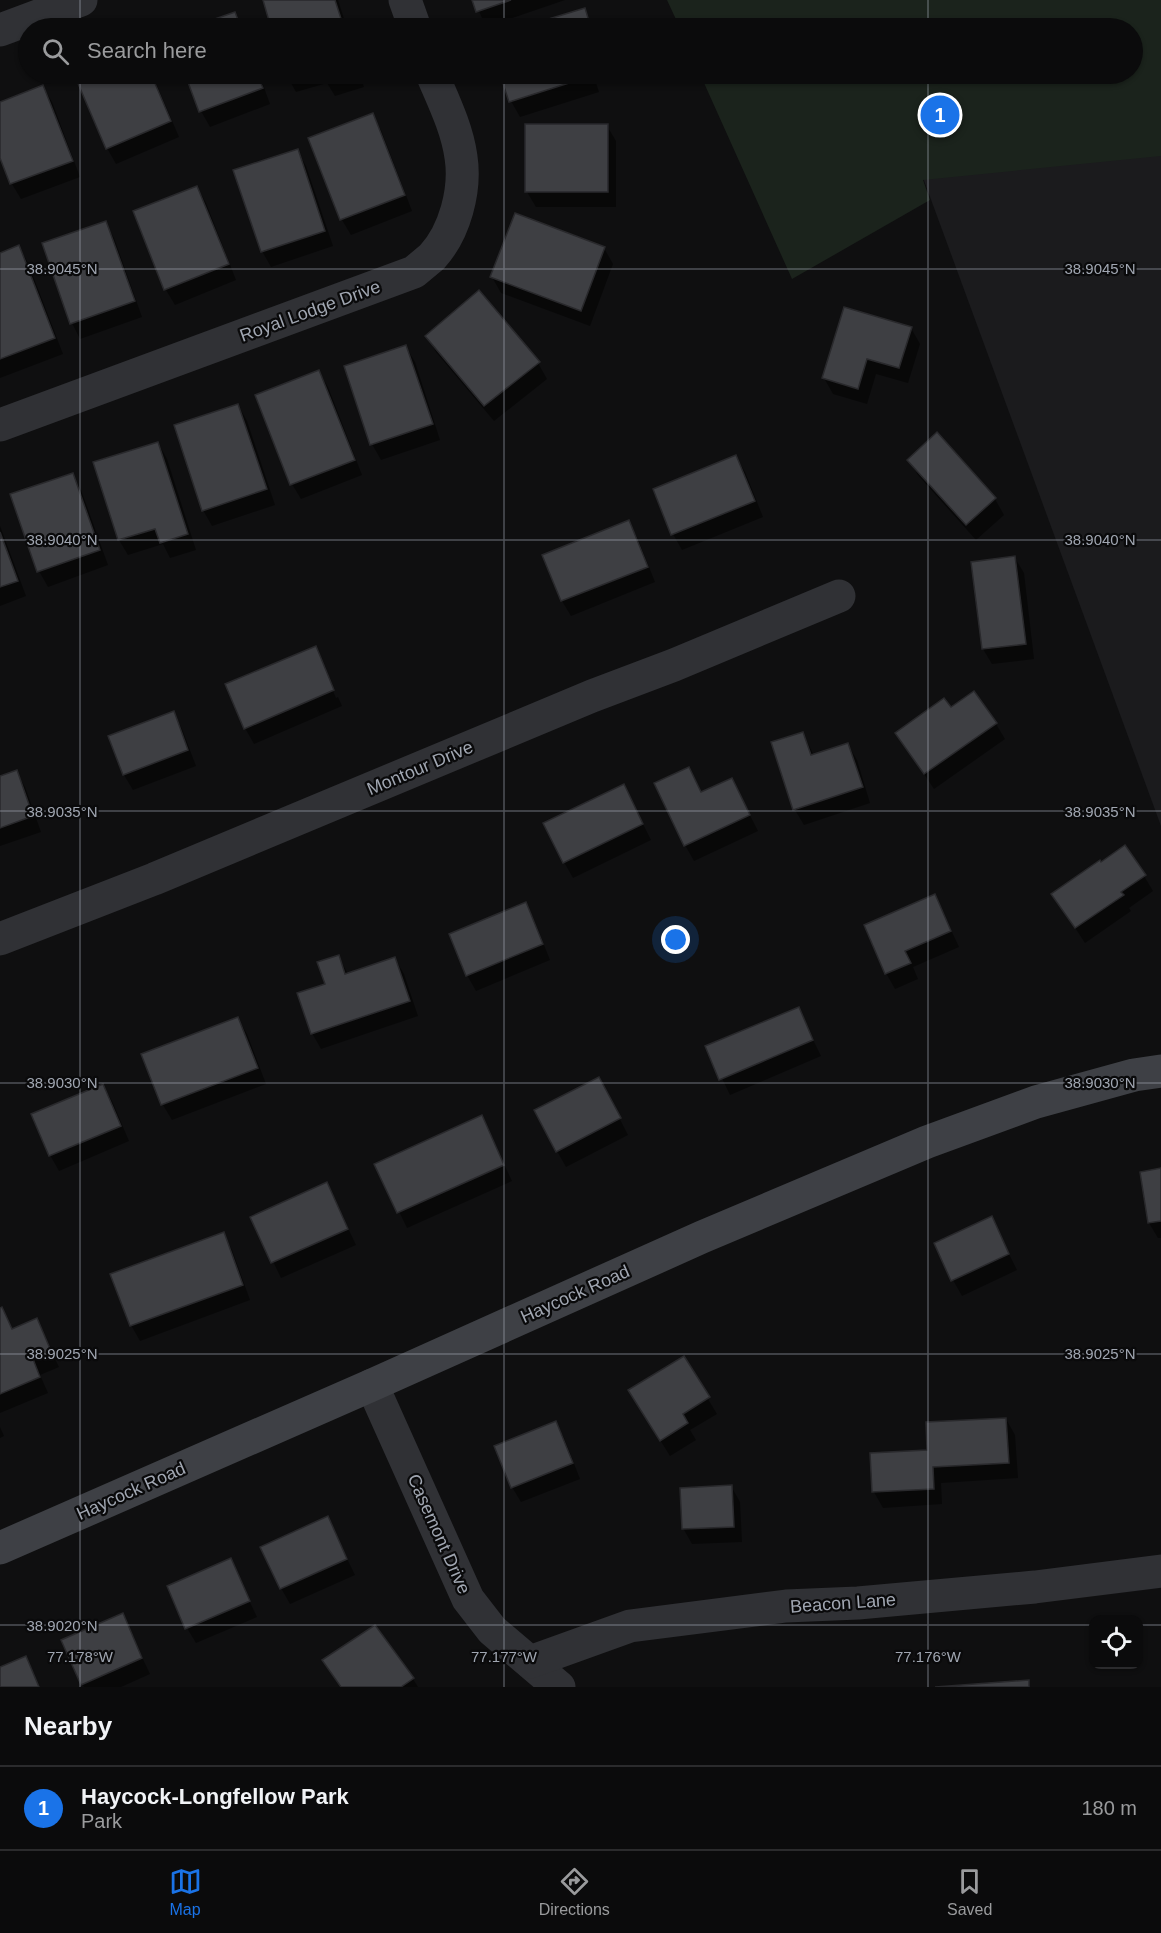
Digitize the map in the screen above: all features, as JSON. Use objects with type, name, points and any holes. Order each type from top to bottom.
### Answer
[{"type":"main road","name":"Haycock Road","points":[[0,1548],[372,1386],[702,1237],[927,1142],[1036,1102],[1134,1075],[1161,1071]]},
{"type":"street","points":[[32,18],[81,0]]},
{"type":"street","points":[[405,0],[411,18]]},
{"type":"street","points":[[0,30],[18,23]]},
{"type":"street","name":"Royal Lodge Drive","points":[[0,425],[414,272],[433,256],[453,221],[463,180],[456,137],[436,84]]},
{"type":"street","name":"Montour Drive","points":[[0,939],[154,879],[570,705],[674,665],[839,596]]},
{"type":"street","name":"Casemont Drive","points":[[372,1386],[468,1599],[492,1630],[559,1687]]},
{"type":"street","name":"Beacon Lane","points":[[530,1662],[630,1626],[786,1606],[858,1603],[1035,1587],[1161,1571]]},
{"type":"shaded area","points":[[667,0],[1161,0],[1161,156],[923,180],[930,200],[792,279],[704,84],[1143,84],[1143,18],[675,18]]},
{"type":"shaded area","points":[[1161,140],[1161,826],[922,175]]},
{"type":"building","points":[[263,0],[335,0],[341,18],[268,18]]},
{"type":"building","points":[[472,0],[511,0],[476,12]]},
{"type":"building","points":[[585,8],[588,18],[552,18]]},
{"type":"building","points":[[235,12],[237,18],[218,18]]},
{"type":"building","points":[[78,84],[155,84],[171,121],[106,149]]},
{"type":"building","points":[[189,84],[261,84],[263,88],[199,112]]},
{"type":"building","points":[[503,84],[566,84],[509,102]]},
{"type":"building","points":[[43,85],[73,161],[10,184],[0,158],[0,102]]},
{"type":"building","points":[[373,113],[405,195],[340,220],[308,138]]},
{"type":"building","points":[[525,124],[608,124],[608,192],[525,192]]},
{"type":"building","points":[[298,149],[325,231],[261,252],[233,170]]},
{"type":"building","points":[[197,186],[229,264],[164,290],[133,211]]},
{"type":"building","points":[[515,213],[605,247],[581,311],[490,277]]},
{"type":"building","points":[[106,221],[135,301],[70,324],[42,243]]},
{"type":"building","points":[[19,245],[55,338],[0,359],[0,253]]},
{"type":"building","points":[[479,290],[540,362],[484,406],[425,336]]},
{"type":"building","points":[[844,307],[912,327],[899,368],[867,359],[858,389],[822,378]]},
{"type":"building","points":[[406,345],[433,424],[370,445],[344,366]]},
{"type":"building","points":[[319,370],[355,460],[290,485],[255,395]]},
{"type":"building","points":[[238,404],[267,489],[202,511],[174,425]]},
{"type":"building","points":[[937,432],[996,498],[966,525],[907,460]]},
{"type":"building","points":[[158,442],[188,534],[160,543],[155,529],[118,540],[93,462]]},
{"type":"building","points":[[736,455],[755,501],[671,535],[653,489]]},
{"type":"building","points":[[73,473],[100,550],[37,572],[10,494]]},
{"type":"building","points":[[629,520],[648,567],[561,601],[542,555]]},
{"type":"building","points":[[0,532],[18,581],[0,587]]},
{"type":"building","points":[[1015,556],[1026,644],[982,649],[971,562]]},
{"type":"building","points":[[316,646],[334,690],[244,729],[225,684]]},
{"type":"building","points":[[974,691],[997,723],[924,774],[895,733],[944,698],[951,707]]},
{"type":"building","points":[[174,711],[188,750],[123,775],[108,736]]},
{"type":"building","points":[[803,732],[811,755],[848,743],[863,787],[793,810],[771,742]]},
{"type":"building","points":[[689,767],[701,792],[732,778],[750,815],[684,846],[654,783]]},
{"type":"building","points":[[17,770],[33,816],[0,828],[0,776]]},
{"type":"building","points":[[624,784],[643,824],[563,863],[543,823]]},
{"type":"building","points":[[1125,845],[1146,875],[1121,892],[1124,895],[1075,928],[1051,894]]},
{"type":"building","points":[[935,894],[951,931],[905,951],[911,963],[885,974],[864,925]]},
{"type":"building","points":[[526,902],[543,944],[466,976],[449,934]]},
{"type":"building","points":[[339,955],[345,974],[395,957],[410,1001],[311,1034],[297,993],[325,984],[317,962]]},
{"type":"building","points":[[799,1007],[813,1040],[719,1080],[705,1046]]},
{"type":"building","points":[[238,1017],[258,1068],[161,1105],[141,1054]]},
{"type":"building","points":[[599,1077],[621,1118],[556,1152],[534,1110]]},
{"type":"building","points":[[103,1084],[121,1126],[49,1156],[31,1114]]},
{"type":"building","points":[[482,1115],[504,1165],[397,1213],[374,1164]]},
{"type":"building","points":[[1161,1168],[1161,1221],[1148,1223],[1140,1172]]},
{"type":"building","points":[[327,1182],[348,1229],[271,1263],[250,1217]]},
{"type":"building","points":[[992,1216],[1009,1254],[951,1281],[934,1243]]},
{"type":"building","points":[[224,1232],[243,1285],[130,1326],[110,1274]]},
{"type":"building","points":[[2,1307],[12,1329],[37,1318],[51,1351],[33,1359],[40,1377],[0,1394],[0,1308]]},
{"type":"building","points":[[684,1356],[710,1397],[683,1414],[688,1423],[660,1441],[628,1390]]},
{"type":"building","points":[[1006,1418],[1009,1463],[933,1467],[934,1489],[872,1492],[870,1453],[927,1450],[926,1422]]},
{"type":"building","points":[[556,1421],[573,1463],[511,1488],[494,1446]]},
{"type":"building","points":[[732,1485],[734,1527],[682,1529],[680,1488]]},
{"type":"building","points":[[328,1516],[347,1559],[280,1589],[260,1547]]},
{"type":"building","points":[[231,1558],[250,1601],[185,1629],[167,1586]]},
{"type":"building","points":[[123,1613],[142,1658],[81,1685],[61,1640]]},
{"type":"building","points":[[375,1625],[414,1678],[401,1687],[341,1687],[322,1660]]},
{"type":"building","points":[[26,1656],[39,1687],[0,1687],[0,1667]]},
{"type":"building","points":[[1029,1680],[1029,1687],[935,1687]]},
{"type":"place","name":"Haycock-Longfellow Park","points":[[940,115]]}]
